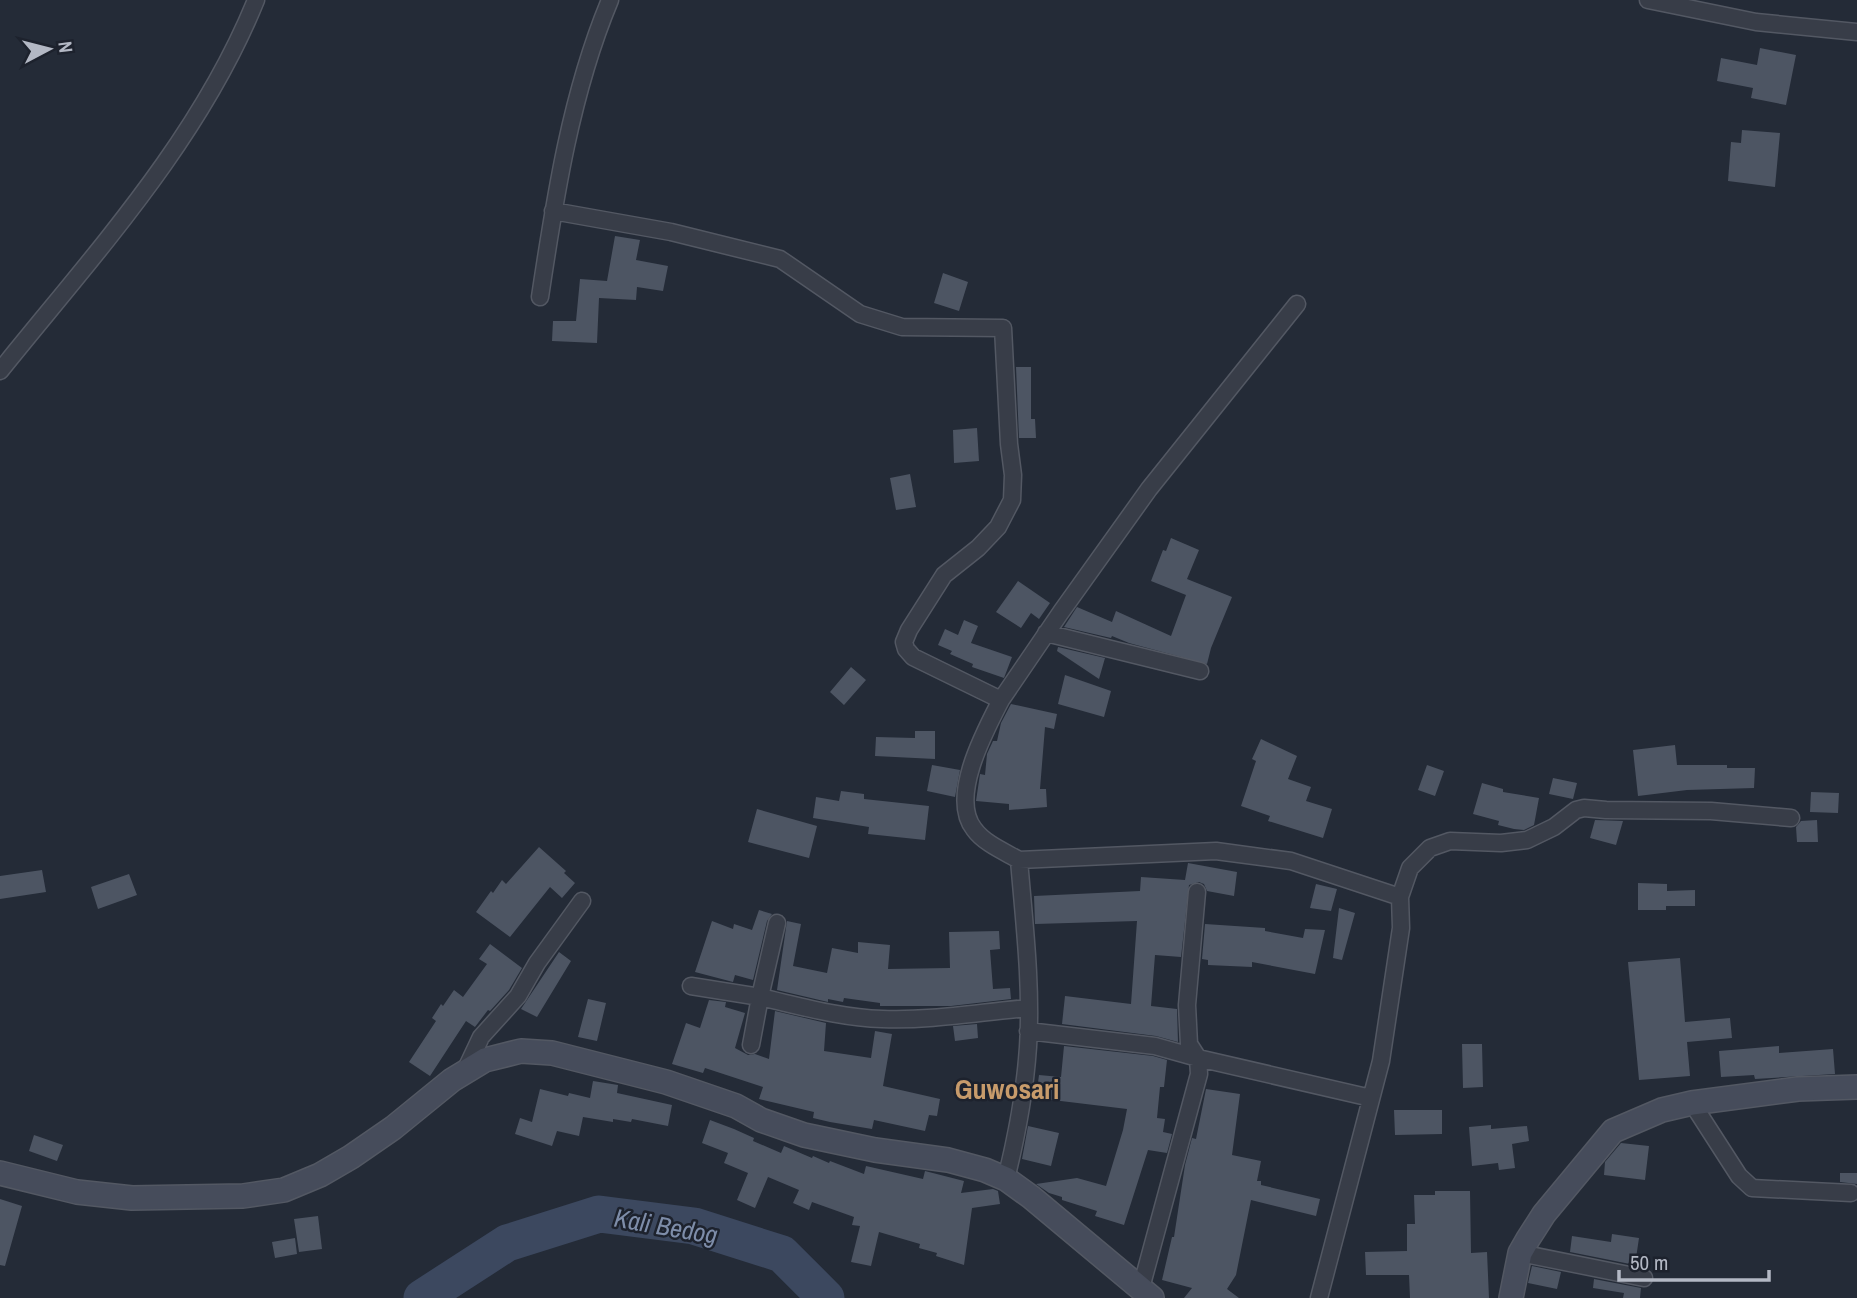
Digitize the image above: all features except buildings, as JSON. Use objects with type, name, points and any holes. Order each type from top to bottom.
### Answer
[{"type":"main road","points":[[0,1172],[77,1192],[132,1198],[243,1196],[284,1190],[320,1175],[352,1157],[465,1071],[505,1054],[538,1052],[568,1055],[666,1082],[803,1135],[865,1149],[967,1164],[1006,1179],[1146,1293]]},
{"type":"main road","points":[[1511,1298],[1520,1253],[1544,1214],[1613,1131],[1662,1110],[1692,1103],[1798,1089],[1857,1087]]},
{"type":"street","points":[[0,371],[163,167],[204,101],[256,0]]},
{"type":"street","points":[[540,297],[553,211],[576,107],[599,25],[610,0]]},
{"type":"street","points":[[1648,0],[1756,22],[1857,32]]},
{"type":"street","points":[[553,211],[671,232],[780,259],[860,314],[902,327],[1003,328],[1013,475],[1012,500],[998,527],[978,548],[944,575],[908,629],[904,642],[905,649],[913,657],[1001,700]]},
{"type":"street","points":[[1297,304],[1149,489],[1001,700],[969,775],[965,811],[972,827],[984,839],[1018,860],[1216,851],[1290,861],[1400,897]]},
{"type":"street","points":[[1046,633],[1200,671]]},
{"type":"street","points":[[1319,1298],[1381,1061],[1401,928],[1400,897],[1410,869],[1430,848],[1450,841],[1501,843],[1527,840],[1554,827],[1580,808],[1711,811],[1791,818]]},
{"type":"street","points":[[1006,1179],[1022,1105],[1028,1031],[1018,860]]},
{"type":"street","points":[[1146,1293],[1199,1074],[1198,1058],[1189,1044],[1187,1005],[1197,892]]},
{"type":"street","points":[[465,1071],[481,1037],[518,996],[537,963],[582,901]]},
{"type":"street","points":[[751,1045],[777,923]]},
{"type":"street","points":[[691,986],[880,1019],[929,1018],[1028,1008]]},
{"type":"street","points":[[1028,1031],[1155,1046],[1371,1098]]},
{"type":"street","points":[[1692,1103],[1739,1176],[1752,1188],[1851,1194]]},
{"type":"street","points":[[1520,1253],[1644,1278]]},
{"type":"waterway","name":"Kali Bedog","points":[[422,1298],[507,1243],[599,1214],[694,1226],[782,1254],[826,1298]]},
{"type":"district","name":"Guwosari","points":[[1007,1089]]}]
